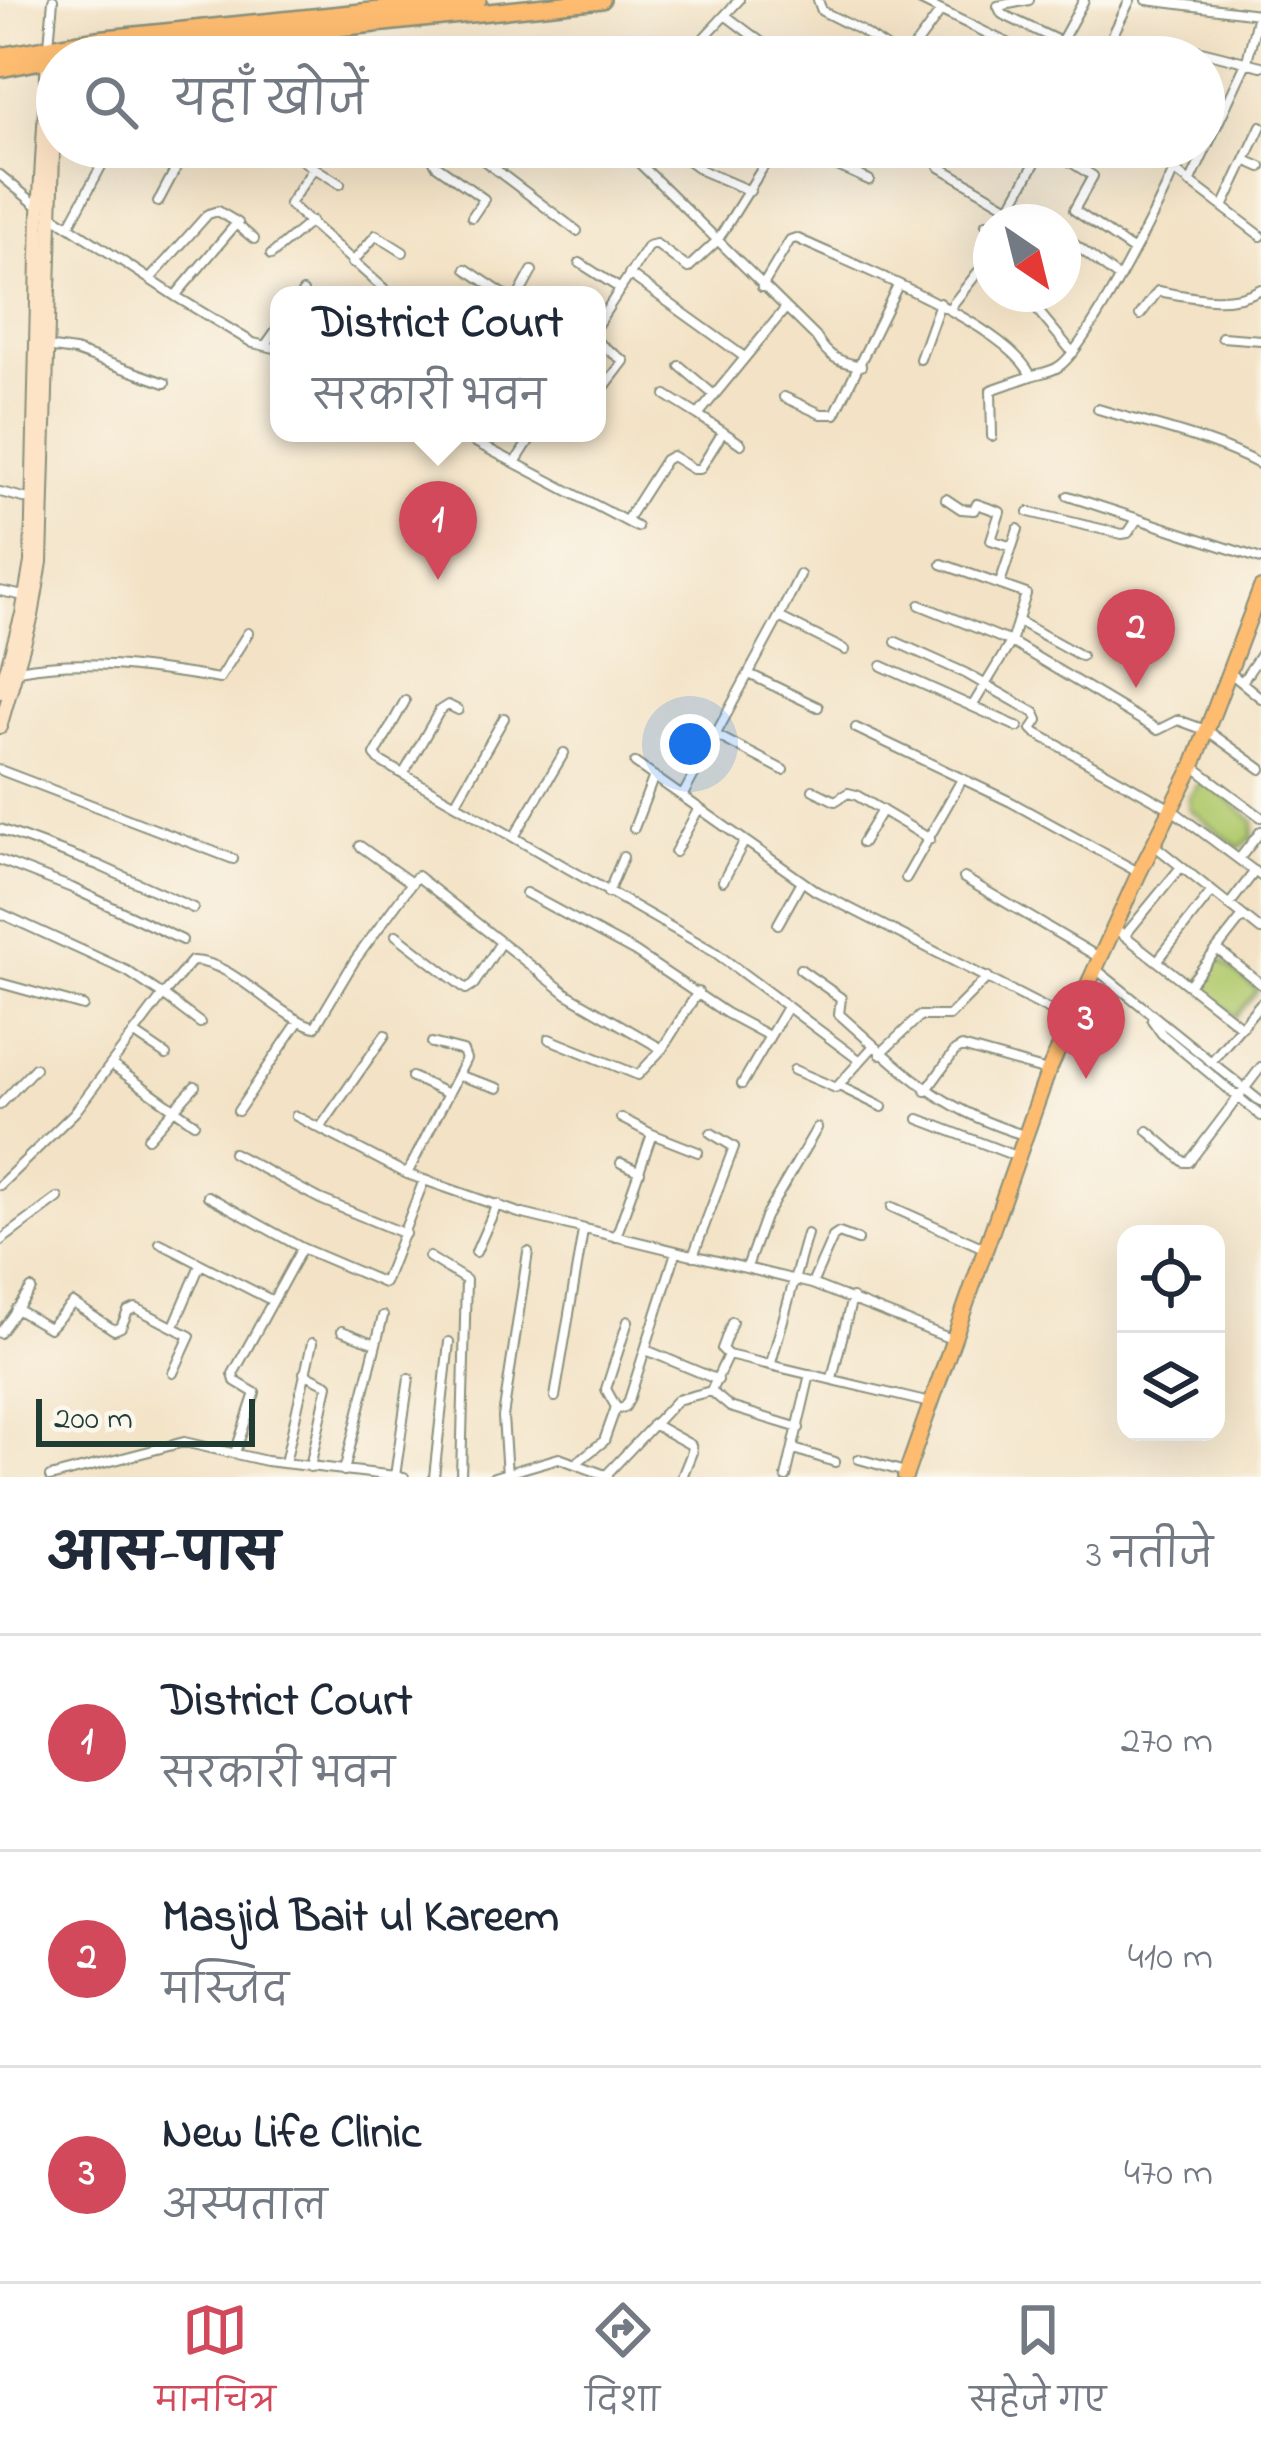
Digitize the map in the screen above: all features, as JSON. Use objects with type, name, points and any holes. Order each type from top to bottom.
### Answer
[{"type":"highway","points":[[191,36],[383,5],[478,0]]},
{"type":"highway","points":[[282,36],[602,0]]},
{"type":"highway","points":[[0,56],[36,57]]},
{"type":"highway","points":[[0,69],[36,62]]},
{"type":"main road","points":[[906,1475],[1048,1072],[1098,964],[1121,932],[1139,873],[1208,731],[1261,588]]},
{"type":"street","points":[[53,0],[54,36]]},
{"type":"street","points":[[705,36],[739,0]]},
{"type":"street","points":[[818,0],[822,11],[870,36]]},
{"type":"street","points":[[919,0],[993,36]]},
{"type":"street","points":[[1029,0],[1001,3],[998,9],[1050,36]]},
{"type":"street","points":[[1064,36],[1084,0]]},
{"type":"street","points":[[1111,36],[1130,0]]},
{"type":"street","points":[[1147,0],[1259,14],[1247,62],[1225,108]]},
{"type":"street","points":[[921,36],[941,11]]},
{"type":"street","points":[[725,15],[753,36]]},
{"type":"street","points":[[317,32],[321,36]]},
{"type":"street","points":[[1225,58],[1261,66]]},
{"type":"street","points":[[1222,207],[1261,126]]},
{"type":"street","points":[[1245,160],[1261,167]]},
{"type":"street","points":[[0,692],[31,562],[47,168]]},
{"type":"street","points":[[69,226],[100,168]]},
{"type":"street","points":[[158,202],[176,168]]},
{"type":"street","points":[[340,184],[314,168],[289,204],[380,286]]},
{"type":"street","points":[[440,168],[484,199],[472,217]]},
{"type":"street","points":[[494,168],[577,231]]},
{"type":"street","points":[[644,168],[831,356],[862,365]]},
{"type":"street","points":[[699,168],[750,191]]},
{"type":"street","points":[[606,311],[651,244],[688,268],[717,241],[763,168]]},
{"type":"street","points":[[842,168],[869,180]]},
{"type":"street","points":[[943,168],[1003,204]]},
{"type":"street","points":[[1012,204],[1034,168]]},
{"type":"street","points":[[1080,168],[1093,176],[1074,210],[1134,251]]},
{"type":"street","points":[[1190,182],[1197,168]]},
{"type":"street","points":[[992,436],[991,390],[1057,368],[1074,353],[1134,251],[1174,170],[1261,236]]},
{"type":"street","points":[[0,175],[44,210],[175,296],[270,347]]},
{"type":"street","points":[[0,728],[41,562],[44,210]]},
{"type":"street","points":[[150,280],[208,214],[218,211],[254,238]]},
{"type":"street","points":[[272,255],[310,221]]},
{"type":"street","points":[[175,296],[238,224]]},
{"type":"street","points":[[352,263],[376,235],[403,252]]},
{"type":"street","points":[[762,287],[793,237],[944,306],[1023,359],[1031,376]]},
{"type":"street","points":[[1081,249],[1119,278]]},
{"type":"street","points":[[580,263],[620,289]]},
{"type":"street","points":[[466,269],[492,286]]},
{"type":"street","points":[[524,286],[532,271]]},
{"type":"street","points":[[628,274],[743,356]]},
{"type":"street","points":[[920,359],[944,306],[973,279]]},
{"type":"street","points":[[784,397],[821,414],[835,414],[898,285]]},
{"type":"street","points":[[1140,315],[1157,291],[1184,298],[1225,299],[1261,290]]},
{"type":"street","points":[[698,415],[785,309]]},
{"type":"street","points":[[1039,312],[1074,353]]},
{"type":"street","points":[[1222,337],[1261,340]]},
{"type":"street","points":[[265,346],[270,339]]},
{"type":"street","points":[[46,347],[75,351],[165,383]]},
{"type":"street","points":[[606,348],[624,361],[606,385]]},
{"type":"street","points":[[680,366],[714,394]]},
{"type":"street","points":[[666,395],[741,444]]},
{"type":"street","points":[[1098,409],[1195,434],[1261,465]]},
{"type":"street","points":[[626,521],[664,460],[672,456],[700,469],[723,432]]},
{"type":"street","points":[[477,442],[637,527]]},
{"type":"street","points":[[516,461],[528,442]]},
{"type":"street","points":[[0,492],[32,500]]},
{"type":"street","points":[[1068,496],[1261,559]]},
{"type":"street","points":[[946,499],[961,509],[974,510],[977,504],[1000,512],[992,540],[1012,547]]},
{"type":"street","points":[[1030,512],[1122,534],[1136,521]]},
{"type":"street","points":[[1000,583],[1018,529]]},
{"type":"street","points":[[943,564],[1026,594],[1011,642],[973,705]]},
{"type":"street","points":[[683,795],[800,575]]},
{"type":"street","points":[[0,591],[25,596]]},
{"type":"street","points":[[920,605],[1011,642],[1158,730],[1178,720],[1208,731],[1260,767]]},
{"type":"street","points":[[779,616],[845,650]]},
{"type":"street","points":[[1018,621],[1081,656]]},
{"type":"street","points":[[18,670],[69,662],[219,679],[248,633]]},
{"type":"street","points":[[896,642],[987,684],[1035,713],[1036,733],[1171,809],[1258,874],[1229,905]]},
{"type":"street","points":[[1242,682],[1261,653]]},
{"type":"street","points":[[882,666],[1018,727]]},
{"type":"street","points":[[1227,671],[1261,698]]},
{"type":"street","points":[[749,674],[818,707]]},
{"type":"street","points":[[404,701],[375,755],[716,953],[860,1060]]},
{"type":"street","points":[[404,773],[440,710],[445,705],[458,710]]},
{"type":"street","points":[[457,802],[505,718]]},
{"type":"street","points":[[856,728],[1011,802],[1139,873]]},
{"type":"street","points":[[716,735],[783,770]]},
{"type":"street","points":[[514,837],[564,753]]},
{"type":"street","points":[[635,764],[801,883],[1072,1022]]},
{"type":"street","points":[[1193,766],[1261,818]]},
{"type":"street","points":[[0,770],[233,859]]},
{"type":"street","points":[[634,828],[654,776]]},
{"type":"street","points":[[906,878],[961,781]]},
{"type":"street","points":[[813,790],[835,801],[851,793],[930,839]]},
{"type":"street","points":[[675,852],[699,808]]},
{"type":"street","points":[[862,843],[882,810]]},
{"type":"street","points":[[0,829],[72,854],[193,908]]},
{"type":"street","points":[[1239,859],[1261,831]]},
{"type":"street","points":[[723,881],[745,842]]},
{"type":"street","points":[[1153,845],[1261,930]]},
{"type":"street","points":[[360,846],[410,882]]},
{"type":"street","points":[[608,892],[623,857]]},
{"type":"street","points":[[0,860],[182,940]]},
{"type":"street","points":[[1181,867],[1121,932],[1242,1028]]},
{"type":"street","points":[[0,1185],[58,1132],[191,962],[200,960],[316,1027],[355,960],[410,882],[420,876],[567,994],[662,1049]]},
{"type":"street","points":[[964,878],[1098,964],[1144,1009],[1261,1102]]},
{"type":"street","points":[[778,924],[801,883]]},
{"type":"street","points":[[1158,960],[1212,891]]},
{"type":"street","points":[[526,893],[769,1036]]},
{"type":"street","points":[[0,913],[127,971],[200,1023]]},
{"type":"street","points":[[1189,985],[1244,916]]},
{"type":"street","points":[[396,935],[466,989],[500,943]]},
{"type":"street","points":[[1217,949],[1261,984]]},
{"type":"street","points":[[800,969],[843,999],[838,1014],[926,1091],[974,1117],[1024,1135]]},
{"type":"street","points":[[794,1070],[833,1088],[839,1086],[860,1060],[920,1016],[950,1016],[988,977]]},
{"type":"street","points":[[0,983],[83,1006]]},
{"type":"street","points":[[549,1039],[634,1075],[662,1049],[698,992]]},
{"type":"street","points":[[1211,1062],[1261,1003]]},
{"type":"street","points":[[742,1084],[787,1007]]},
{"type":"street","points":[[1144,1009],[1162,1034],[1261,1116]]},
{"type":"street","points":[[238,1111],[299,1021]]},
{"type":"street","points":[[135,1034],[166,1055]]},
{"type":"street","points":[[320,1128],[385,1035]]},
{"type":"street","points":[[407,1174],[459,1076],[466,1053],[432,1043]]},
{"type":"street","points":[[926,1091],[962,1047],[1048,1072]]},
{"type":"street","points":[[112,1065],[194,1123]]},
{"type":"street","points":[[1148,1131],[1186,1163],[1261,1067]]},
{"type":"street","points":[[0,1106],[35,1068]]},
{"type":"street","points":[[459,1076],[498,1088]]},
{"type":"street","points":[[412,1077],[448,1094]]},
{"type":"street","points":[[148,1138],[195,1086]]},
{"type":"street","points":[[839,1086],[882,1107]]},
{"type":"street","points":[[296,1115],[424,1180],[583,1231],[812,1284],[954,1340]]},
{"type":"street","points":[[621,1118],[698,1152]]},
{"type":"street","points":[[919,1119],[1018,1157]]},
{"type":"street","points":[[747,1267],[765,1217],[818,1128]]},
{"type":"street","points":[[693,1256],[734,1147],[711,1132]]},
{"type":"street","points":[[616,1237],[652,1134]]},
{"type":"street","points":[[233,1153],[320,1199],[405,1234]]},
{"type":"street","points":[[621,1163],[640,1172]]},
{"type":"street","points":[[208,1196],[302,1248],[384,1283],[424,1180]]},
{"type":"street","points":[[0,1241],[58,1198]]},
{"type":"street","points":[[476,1252],[497,1204]]},
{"type":"street","points":[[892,1207],[985,1248]]},
{"type":"street","points":[[555,1397],[583,1231]]},
{"type":"street","points":[[812,1284],[833,1237],[839,1233],[858,1240]]},
{"type":"street","points":[[771,1363],[807,1234]]},
{"type":"street","points":[[160,1243],[273,1301]]},
{"type":"street","points":[[235,1453],[255,1393],[235,1381],[233,1374],[302,1248]]},
{"type":"street","points":[[507,1475],[503,1417],[528,1252]]},
{"type":"street","points":[[615,1410],[629,1400],[676,1252]]},
{"type":"street","points":[[429,1257],[466,1280],[461,1477]]},
{"type":"street","points":[[174,1326],[200,1265]]},
{"type":"street","points":[[0,1334],[31,1289]]},
{"type":"street","points":[[832,1378],[852,1298]]},
{"type":"street","points":[[16,1309],[49,1328],[73,1303],[114,1330],[133,1308],[174,1326],[190,1339],[173,1373]]},
{"type":"street","points":[[344,1471],[383,1316]]},
{"type":"street","points":[[576,1463],[604,1441],[615,1410],[606,1390],[628,1321]]},
{"type":"street","points":[[732,1322],[722,1349],[728,1355],[931,1403]]},
{"type":"street","points":[[342,1331],[376,1344]]},
{"type":"street","points":[[434,1477],[449,1342]]},
{"type":"street","points":[[285,1463],[311,1343]]},
{"type":"street","points":[[646,1349],[718,1380]]},
{"type":"street","points":[[494,1477],[559,1458],[608,1476],[681,1398],[711,1391],[728,1355]]},
{"type":"street","points":[[304,1372],[328,1385],[310,1467]]},
{"type":"street","points":[[786,1477],[810,1374]]},
{"type":"street","points":[[395,1476],[409,1378]]},
{"type":"street","points":[[711,1391],[730,1406],[799,1428]]},
{"type":"street","points":[[653,1424],[691,1445],[682,1477]]},
{"type":"street","points":[[50,1477],[174,1442],[310,1467],[404,1477]]},
{"type":"street","points":[[794,1449],[835,1462]]},
{"type":"street","points":[[859,1459],[906,1475]]},
{"type":"green space","points":[[1208,782],[1254,821],[1252,838],[1239,848],[1190,810],[1189,797],[1198,785]]},
{"type":"green space","points":[[1220,959],[1258,990],[1236,1017],[1197,985]]},
{"type":"place","name":"District Court","points":[[438,580]]},
{"type":"place","name":"Masjid Bait ul Kareem","points":[[1136,688]]},
{"type":"place","name":"New Life Clinic","points":[[1086,1079]]}]
